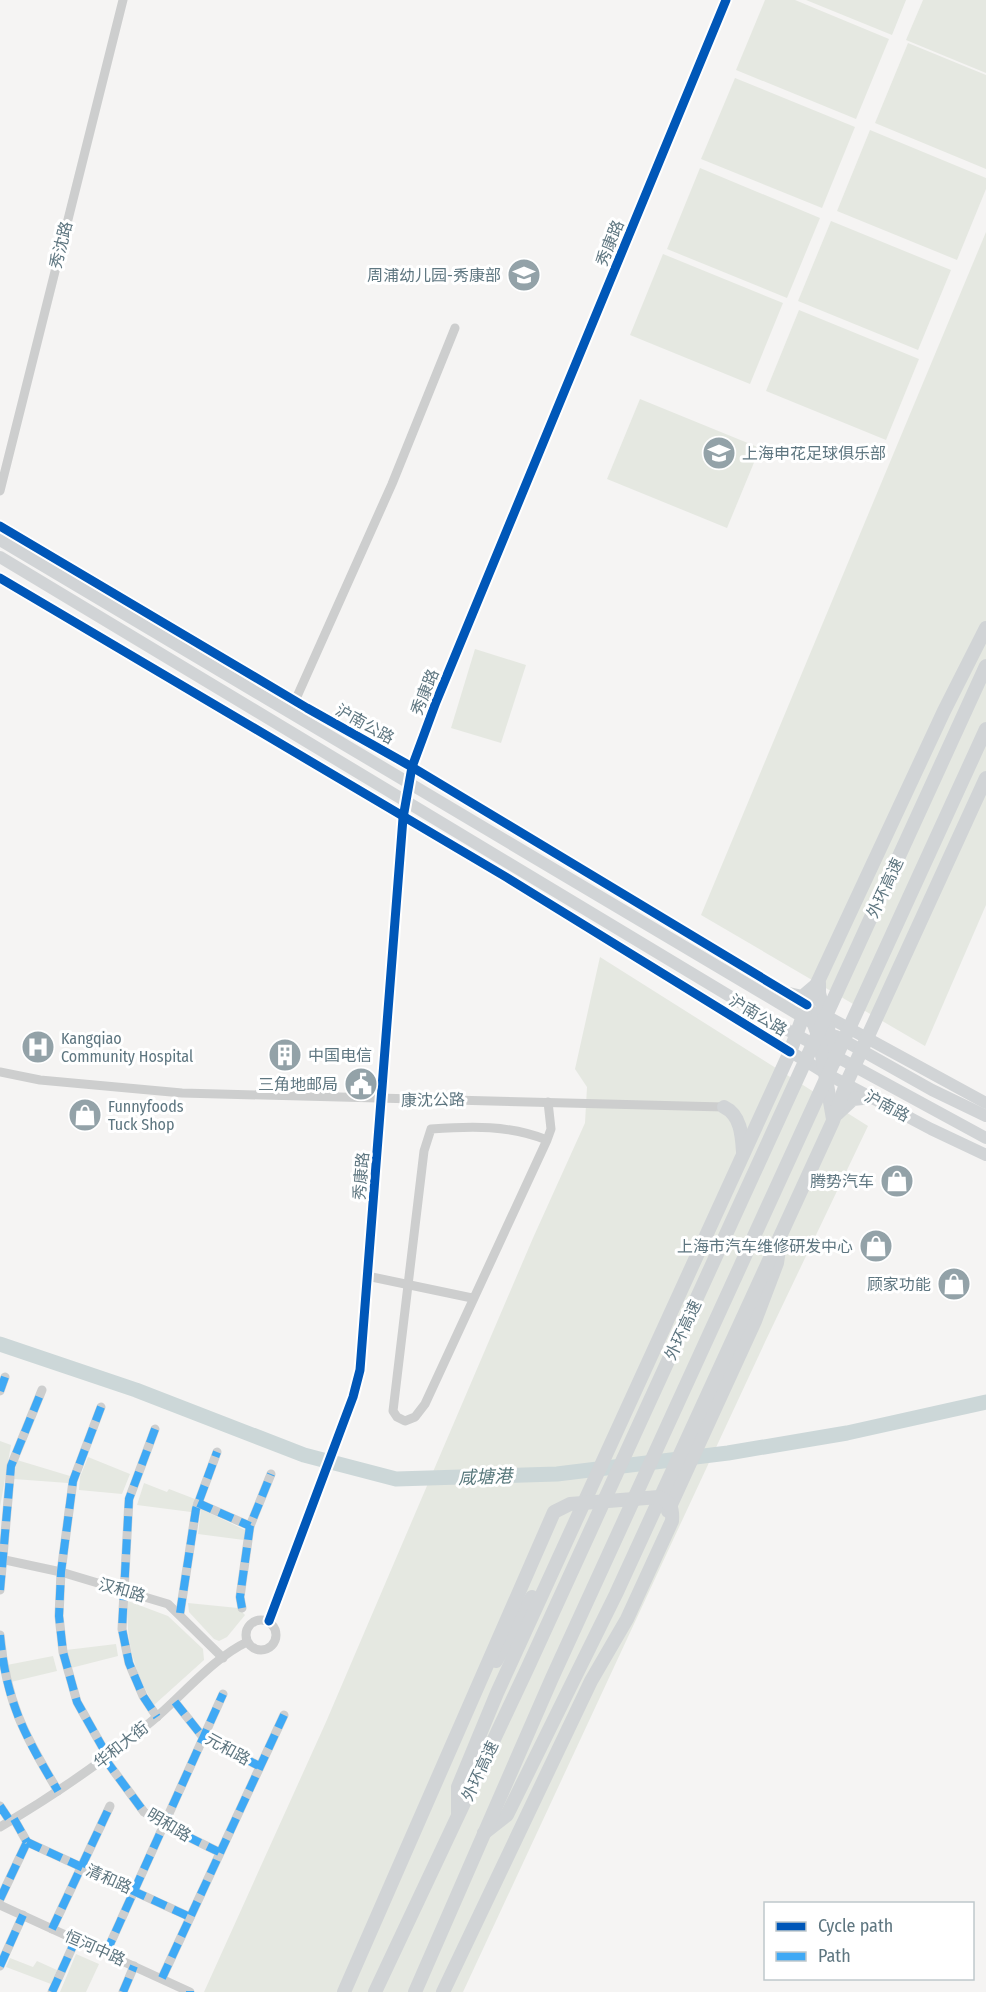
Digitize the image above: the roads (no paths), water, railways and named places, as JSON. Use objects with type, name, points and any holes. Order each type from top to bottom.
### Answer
[{"type":"highway","points":[[458,1818],[458,1787],[497,1693],[790,1052],[807,1005],[944,711],[986,628]]},
{"type":"highway","name":"外环高速","points":[[375,1992],[582,1550],[986,666]]},
{"type":"highway","name":"外环高速","points":[[415,1992],[612,1547],[986,729]]},
{"type":"highway","points":[[483,1835],[507,1815],[578,1672],[833,1121],[846,1084],[986,778]]},
{"type":"highway","points":[[789,994],[802,996],[807,994],[820,980]]},
{"type":"highway","points":[[820,980],[819,993],[824,1015],[838,1068],[846,1084]]},
{"type":"highway","points":[[807,1005],[819,1038],[833,1121]]},
{"type":"highway","points":[[833,1121],[841,1108],[853,1099],[872,1097]]},
{"type":"highway","points":[[724,1107],[738,1123],[743,1155]]},
{"type":"highway","points":[[610,1646],[618,1622],[770,1286],[777,1263],[781,1233]]},
{"type":"highway","points":[[344,1992],[554,1512],[570,1504],[659,1497],[668,1501],[673,1511],[672,1521],[627,1619],[610,1646],[443,1992]]},
{"type":"highway","points":[[461,1725],[535,1592],[552,1572]]},
{"type":"highway","points":[[578,1672],[618,1622]]},
{"type":"main road","name":"沪南公路","points":[[0,526],[295,701],[412,767],[807,1005]]},
{"type":"main road","points":[[0,540],[770,998],[932,1090],[986,1116]]},
{"type":"main road","points":[[0,557],[771,1021],[986,1138]]},
{"type":"main road","name":"沪南公路","points":[[0,578],[506,877],[790,1052]]},
{"type":"main road","points":[[807,1005],[986,1103]]},
{"type":"main road","name":"沪南路","points":[[790,1052],[931,1130],[986,1155]]},
{"type":"street","name":"秀沈路","points":[[0,491],[123,0]]},
{"type":"street","name":"秀康路","points":[[269,1622],[353,1397],[360,1370],[403,818],[412,767],[436,702],[726,0]]},
{"type":"street","points":[[295,701],[392,483],[455,328]]},
{"type":"street","name":"康沈公路","points":[[0,1072],[40,1080],[182,1093],[382,1100],[724,1107]]},
{"type":"street","points":[[548,1102],[551,1129],[548,1140],[472,1298],[425,1404],[415,1417],[405,1420],[393,1411],[423,1151],[432,1129],[476,1125],[525,1131],[548,1140]]},
{"type":"street","points":[[368,1276],[472,1298]]},
{"type":"street","points":[[0,1391],[5,1377]]},
{"type":"street","points":[[0,1590],[10,1466],[42,1390]]},
{"type":"street","name":"明和路","points":[[101,1407],[73,1481],[61,1572],[59,1616],[71,1682],[85,1719],[107,1758],[144,1812],[219,1852]]},
{"type":"street","points":[[155,1428],[129,1499],[122,1590],[122,1629],[129,1663],[143,1696],[158,1717]]},
{"type":"street","points":[[180,1613],[198,1503],[217,1452]]},
{"type":"street","points":[[242,1608],[240,1597],[250,1526],[271,1474]]},
{"type":"street","points":[[198,1503],[250,1526]]},
{"type":"street","name":"汉和路","points":[[1,1559],[61,1572],[168,1604],[180,1613],[222,1658]]},
{"type":"street","points":[[263,1619],[269,1622],[276,1635],[271,1647],[258,1650],[247,1642],[246,1633],[251,1623],[263,1619]]},
{"type":"street","points":[[0,1635],[9,1696],[28,1741],[58,1791]]},
{"type":"street","name":"华和大街","points":[[0,1827],[107,1758],[158,1717],[222,1658],[247,1642]]},
{"type":"street","points":[[106,1953],[222,1694]]},
{"type":"street","name":"元和路","points":[[175,1702],[202,1736],[260,1766]]},
{"type":"street","points":[[162,1978],[284,1715]]},
{"type":"street","points":[[0,1806],[27,1842],[0,1899]]},
{"type":"street","points":[[52,1929],[110,1806]]},
{"type":"street","name":"清和路","points":[[27,1842],[190,1917]]},
{"type":"street","name":"恒河中路","points":[[0,1905],[190,1992]]},
{"type":"street","points":[[0,1966],[23,1915]]},
{"type":"street","points":[[52,1992],[76,1939]]},
{"type":"street","points":[[123,1992],[134,1966]]},
{"type":"waterway","name":"咸塘港","points":[[0,1344],[136,1390],[304,1455],[396,1479],[557,1474],[728,1453],[847,1433],[986,1402]]},
{"type":"place","name":"周浦幼儿园-秀康部","points":[[524,275]]},
{"type":"place","name":"上海申花足球俱乐部","points":[[719,453]]},
{"type":"place","name":"Kangqiao Community Hospital","points":[[38,1047]]},
{"type":"place","name":"中国电信","points":[[285,1055]]},
{"type":"place","name":"三角地邮局","points":[[361,1084]]},
{"type":"place","name":"Funnyfoods Tuck Shop","points":[[85,1115]]},
{"type":"place","name":"腾势汽车","points":[[897,1181]]},
{"type":"place","name":"上海市汽车维修研发中心","points":[[876,1246]]},
{"type":"place","name":"顾家功能","points":[[954,1284]]}]
